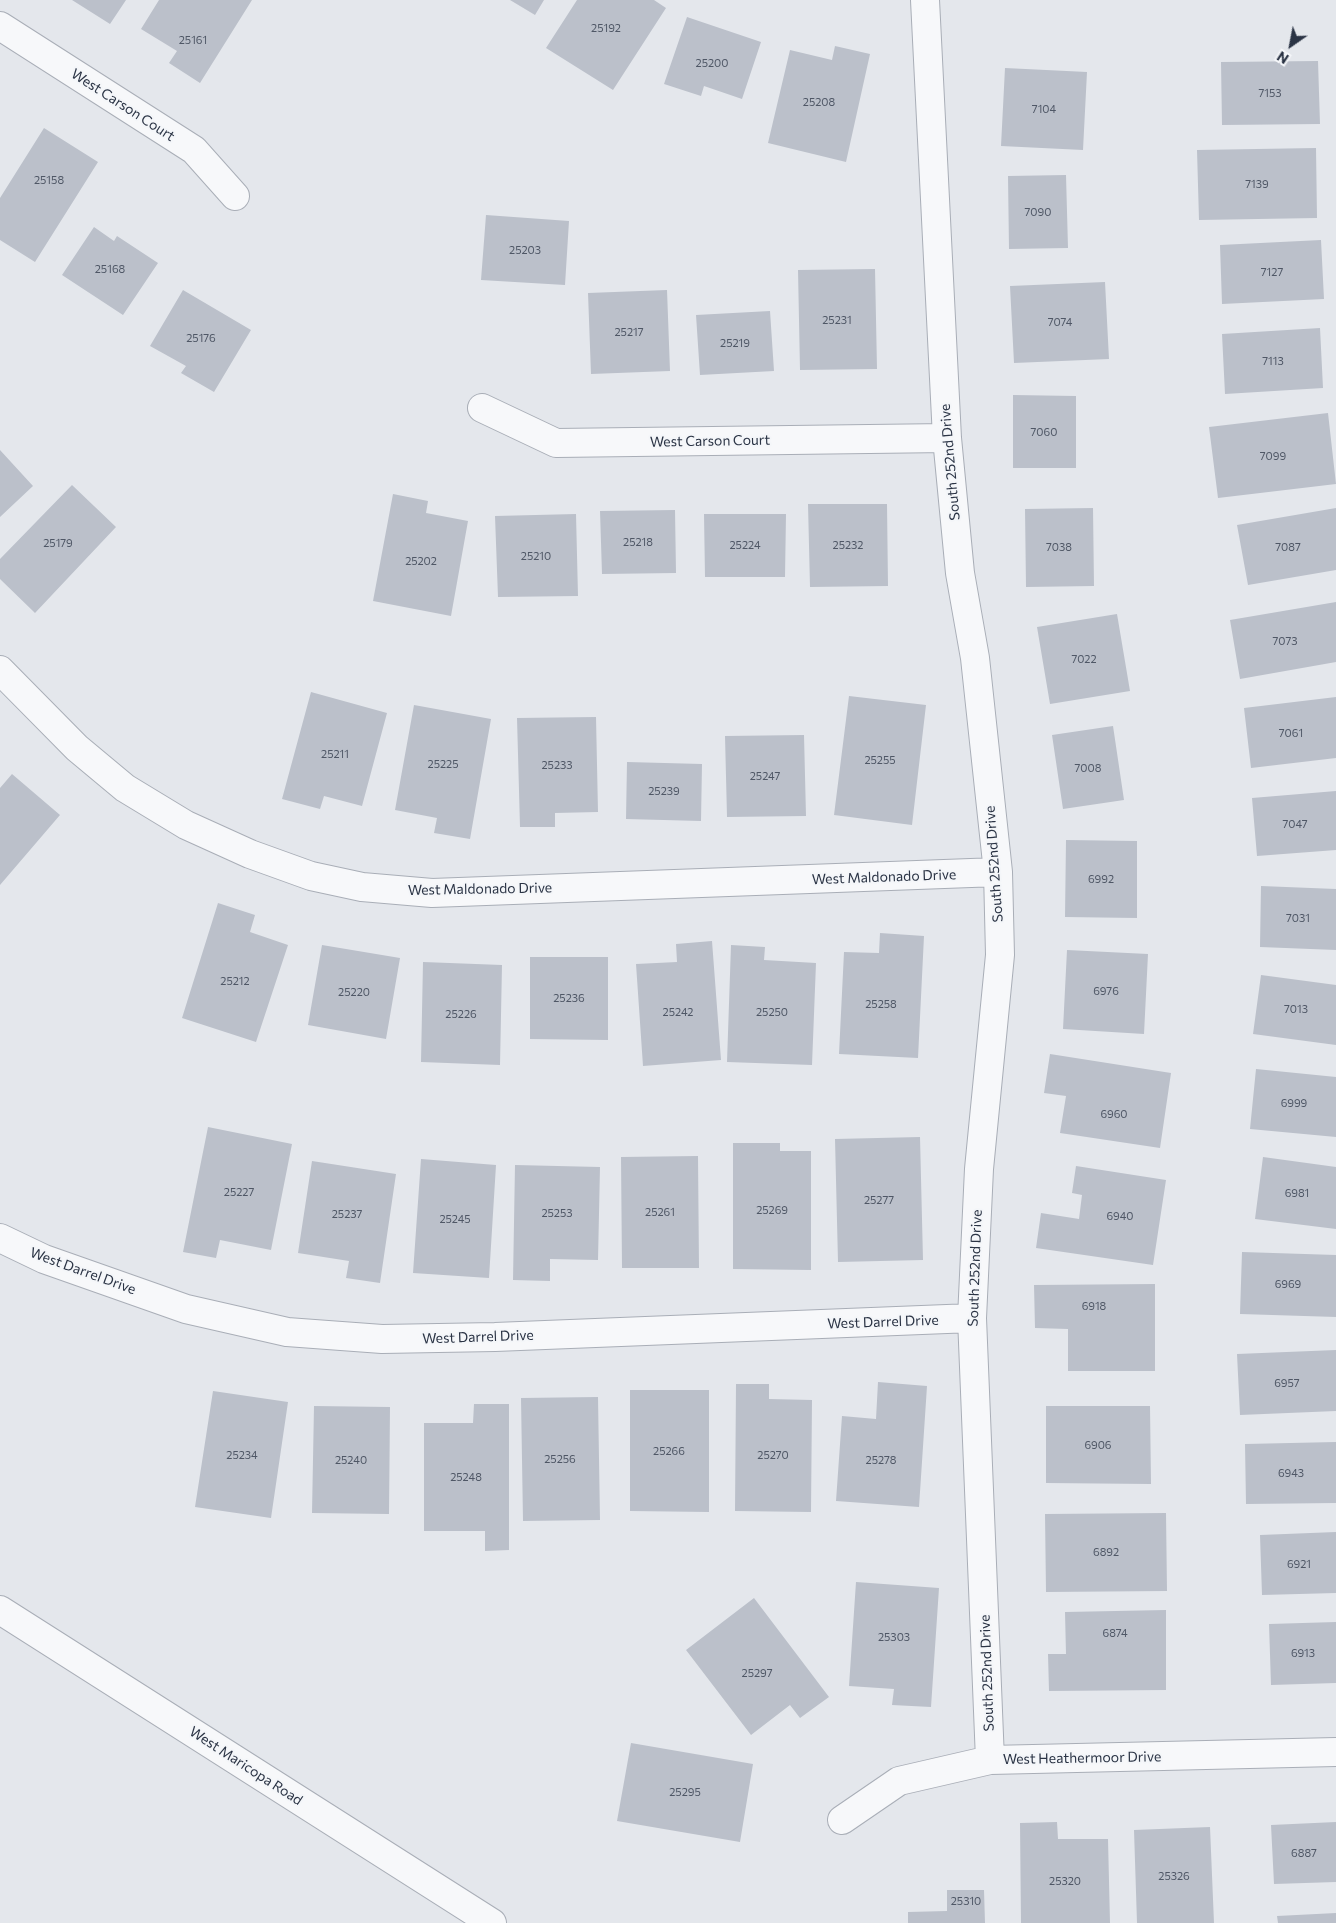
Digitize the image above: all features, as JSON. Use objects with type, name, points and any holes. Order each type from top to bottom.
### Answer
[{"type":"street","name":"South 252nd Drive","points":[[925,0],[947,438],[960,573],[975,658],[998,872],[1000,956],[979,1169],[972,1318],[990,1760]]},
{"type":"street","name":"West Carson Court","points":[[0,26],[194,150],[235,196]]},
{"type":"street","name":"West Carson Court","points":[[482,408],[556,443],[947,438]]},
{"type":"street","name":"West Maldonado Drive","points":[[0,670],[77,748],[125,788],[178,820],[250,854],[311,876],[362,887],[432,893],[998,872]]},
{"type":"street","name":"West Darrel Drive","points":[[0,1238],[44,1258],[186,1309],[287,1332],[401,1339],[972,1318]]},
{"type":"street","name":"West Maricopa Road","points":[[0,1610],[492,1923]]},
{"type":"street","name":"West Heathermoor Drive","points":[[842,1820],[899,1781],[990,1760],[1336,1752]]},
{"type":"building","points":[[72,0],[126,0],[110,24]]},
{"type":"building","points":[[159,0],[252,0],[200,83],[169,63],[177,51],[141,29]]},
{"type":"building","points":[[510,0],[544,0],[535,15]]},
{"type":"building","points":[[577,0],[654,0],[666,8],[613,90],[546,48]]},
{"type":"building","points":[[687,17],[761,42],[742,99],[704,86],[701,96],[664,84]]},
{"type":"building","points":[[835,46],[870,54],[846,162],[768,143],[790,50],[832,60]]},
{"type":"building","points":[[1318,61],[1320,124],[1222,125],[1221,62]]},
{"type":"building","points":[[1005,68],[1087,72],[1083,150],[1001,146]]},
{"type":"building","points":[[44,128],[98,162],[35,262],[0,240],[0,198]]},
{"type":"building","points":[[1316,148],[1317,218],[1199,220],[1197,150]]},
{"type":"building","points":[[1066,175],[1068,248],[1009,249],[1008,176]]},
{"type":"building","points":[[486,215],[569,221],[565,285],[481,280]]},
{"type":"building","points":[[94,227],[114,241],[117,236],[158,263],[123,315],[62,275]]},
{"type":"building","points":[[1321,240],[1324,299],[1222,304],[1220,245]]},
{"type":"building","points":[[875,269],[877,369],[800,370],[798,270]]},
{"type":"building","points":[[1105,282],[1109,359],[1014,363],[1010,286]]},
{"type":"building","points":[[183,290],[251,330],[214,392],[181,373],[186,366],[150,346]]},
{"type":"building","points":[[667,290],[670,371],[591,374],[588,293]]},
{"type":"building","points":[[770,311],[774,371],[700,375],[696,315]]},
{"type":"building","points":[[1320,328],[1323,388],[1225,394],[1222,334]]},
{"type":"building","points":[[1013,395],[1076,396],[1076,468],[1013,468]]},
{"type":"building","points":[[1328,413],[1336,484],[1218,498],[1209,427]]},
{"type":"building","points":[[0,450],[33,486],[0,517]]},
{"type":"building","points":[[72,485],[116,527],[35,613],[0,579],[0,559]]},
{"type":"building","points":[[393,494],[428,501],[426,513],[468,521],[451,616],[373,601]]},
{"type":"building","points":[[808,504],[887,504],[888,586],[810,587]]},
{"type":"building","points":[[1093,508],[1094,586],[1026,587],[1025,509]]},
{"type":"building","points":[[1336,508],[1336,570],[1248,585],[1237,525]]},
{"type":"building","points":[[675,510],[676,573],[602,574],[600,511]]},
{"type":"building","points":[[576,514],[578,596],[498,597],[495,516]]},
{"type":"building","points":[[704,514],[786,514],[785,577],[705,577]]},
{"type":"building","points":[[1336,602],[1336,662],[1240,679],[1230,620]]},
{"type":"building","points":[[1117,614],[1130,691],[1050,704],[1037,627]]},
{"type":"building","points":[[311,692],[387,713],[362,806],[324,796],[320,809],[282,799]]},
{"type":"building","points":[[849,696],[926,705],[912,825],[834,815]]},
{"type":"building","points":[[1336,697],[1336,758],[1251,768],[1244,708]]},
{"type":"building","points":[[414,705],[491,719],[470,839],[434,833],[437,818],[395,810]]},
{"type":"building","points":[[596,717],[598,812],[555,813],[555,827],[520,827],[517,718]]},
{"type":"building","points":[[1113,726],[1124,800],[1063,809],[1052,735]]},
{"type":"building","points":[[804,735],[806,816],[727,817],[725,736]]},
{"type":"building","points":[[627,762],[702,764],[701,821],[626,819]]},
{"type":"building","points":[[12,774],[60,815],[0,885],[0,788]]},
{"type":"building","points":[[1336,791],[1336,850],[1257,856],[1252,798]]},
{"type":"building","points":[[1066,840],[1137,841],[1137,918],[1065,917]]},
{"type":"building","points":[[1261,886],[1336,889],[1336,950],[1260,947]]},
{"type":"building","points":[[218,903],[255,915],[250,932],[288,945],[256,1042],[182,1018]]},
{"type":"building","points":[[880,933],[924,936],[918,1058],[839,1054],[844,952],[879,953]]},
{"type":"building","points":[[712,941],[721,1060],[643,1066],[636,964],[677,962],[676,944]]},
{"type":"building","points":[[322,945],[400,958],[386,1039],[308,1025]]},
{"type":"building","points":[[731,945],[765,947],[764,960],[816,963],[812,1065],[727,1062]]},
{"type":"building","points":[[1067,950],[1148,954],[1144,1034],[1063,1029]]},
{"type":"building","points":[[530,957],[608,957],[608,1040],[530,1039]]},
{"type":"building","points":[[423,962],[502,965],[500,1065],[421,1062]]},
{"type":"building","points":[[1261,975],[1336,985],[1336,1045],[1253,1034]]},
{"type":"building","points":[[1050,1054],[1171,1073],[1160,1148],[1060,1133],[1066,1096],[1044,1093]]},
{"type":"building","points":[[1256,1069],[1336,1077],[1336,1137],[1250,1129]]},
{"type":"building","points":[[208,1127],[292,1144],[271,1250],[220,1240],[216,1258],[183,1252]]},
{"type":"building","points":[[920,1137],[923,1260],[838,1262],[835,1139]]},
{"type":"building","points":[[733,1143],[780,1143],[780,1151],[811,1151],[811,1270],[733,1269]]},
{"type":"building","points":[[698,1156],[699,1268],[622,1268],[621,1157]]},
{"type":"building","points":[[1263,1157],[1336,1167],[1336,1229],[1255,1219]]},
{"type":"building","points":[[421,1159],[496,1165],[489,1278],[413,1273]]},
{"type":"building","points":[[312,1161],[396,1174],[380,1283],[346,1278],[349,1261],[298,1253]]},
{"type":"building","points":[[515,1165],[600,1167],[598,1260],[550,1259],[550,1281],[513,1280]]},
{"type":"building","points":[[1076,1166],[1166,1180],[1153,1265],[1036,1248],[1041,1213],[1079,1219],[1082,1195],[1072,1193]]},
{"type":"building","points":[[1242,1252],[1336,1255],[1336,1317],[1240,1314]]},
{"type":"building","points":[[1155,1284],[1155,1371],[1068,1371],[1068,1329],[1035,1328],[1034,1285]]},
{"type":"building","points":[[1336,1350],[1336,1411],[1240,1415],[1237,1354]]},
{"type":"building","points":[[878,1382],[927,1386],[919,1507],[836,1501],[842,1416],[876,1419]]},
{"type":"building","points":[[736,1384],[769,1384],[769,1399],[812,1400],[811,1512],[735,1511]]},
{"type":"building","points":[[630,1390],[709,1390],[709,1512],[630,1511]]},
{"type":"building","points":[[213,1391],[288,1402],[271,1518],[195,1507]]},
{"type":"building","points":[[598,1397],[600,1520],[523,1521],[521,1398]]},
{"type":"building","points":[[474,1404],[509,1404],[509,1550],[485,1551],[485,1531],[424,1531],[424,1423],[473,1423]]},
{"type":"building","points":[[314,1406],[390,1407],[389,1514],[312,1513]]},
{"type":"building","points":[[1046,1406],[1150,1406],[1151,1484],[1046,1483]]},
{"type":"building","points":[[1336,1442],[1336,1503],[1246,1504],[1245,1444]]},
{"type":"building","points":[[1166,1513],[1167,1591],[1046,1592],[1045,1514]]},
{"type":"building","points":[[1336,1532],[1336,1593],[1262,1595],[1260,1535]]},
{"type":"building","points":[[856,1582],[939,1588],[931,1707],[892,1705],[894,1689],[849,1686]]},
{"type":"building","points":[[754,1598],[829,1697],[800,1718],[790,1705],[751,1735],[686,1650]]},
{"type":"building","points":[[1166,1610],[1166,1690],[1049,1691],[1048,1654],[1066,1654],[1065,1612]]},
{"type":"building","points":[[1336,1622],[1336,1683],[1271,1685],[1269,1624]]},
{"type":"building","points":[[631,1743],[753,1764],[740,1842],[617,1821]]},
{"type":"building","points":[[1057,1822],[1058,1839],[1108,1839],[1110,1923],[1021,1923],[1020,1823]]},
{"type":"building","points":[[1336,1822],[1336,1882],[1274,1884],[1271,1825]]},
{"type":"building","points":[[1210,1827],[1214,1923],[1137,1923],[1134,1830]]},
{"type":"building","points":[[947,1890],[984,1890],[985,1923],[908,1923],[908,1912],[947,1911]]},
{"type":"building","points":[[1336,1913],[1336,1923],[1278,1923],[1277,1916]]}]
